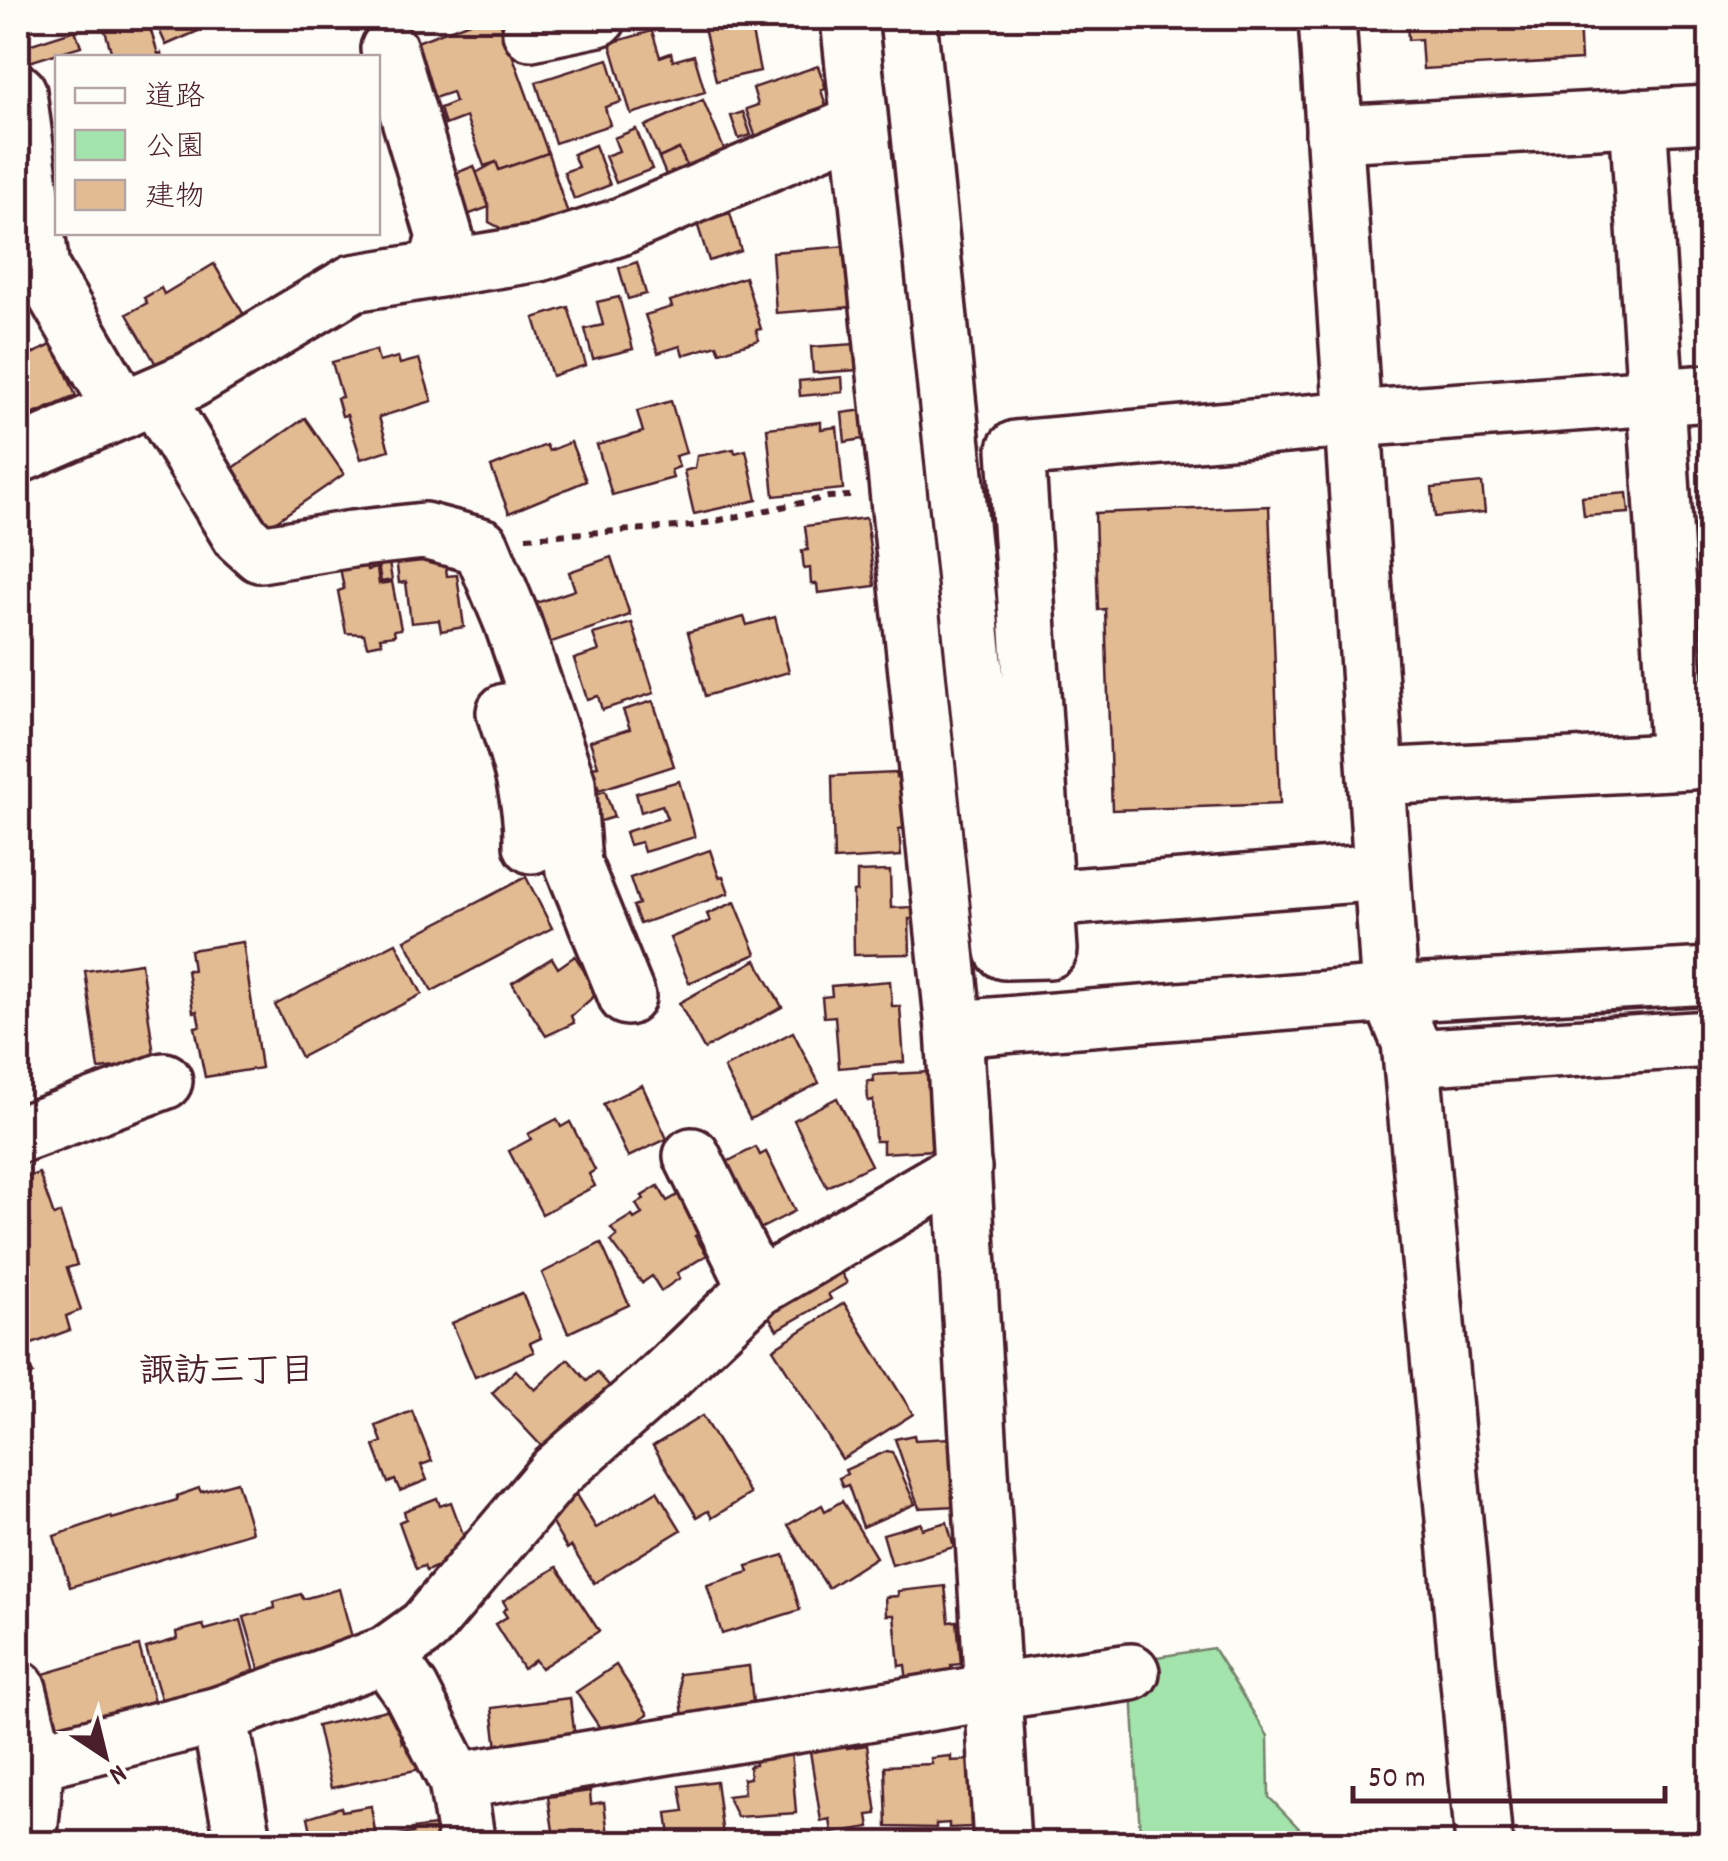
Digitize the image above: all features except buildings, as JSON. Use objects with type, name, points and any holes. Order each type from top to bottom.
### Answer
[{"type":"street","points":[[532,32],[598,18]]},
{"type":"street","points":[[848,18],[954,1029],[1002,1844]]},
{"type":"street","points":[[908,18],[1004,950],[1049,950],[1016,449],[1353,418],[1656,399],[1710,392]]},
{"type":"street","points":[[1327,18],[1390,994],[1410,1042],[1412,1058],[1484,1844]]},
{"type":"street","points":[[389,48],[445,237],[436,268]]},
{"type":"street","points":[[18,92],[41,268],[241,536],[260,554],[352,538],[424,531],[481,546]]},
{"type":"street","points":[[1334,134],[1710,114]]},
{"type":"street","points":[[1376,777],[1694,760],[1656,399],[1638,118]]},
{"type":"street","points":[[18,455],[191,380],[353,283],[538,253],[617,228],[858,124]]},
{"type":"street","points":[[481,546],[482,632],[527,785],[533,818],[532,845]]},
{"type":"street","points":[[481,546],[512,621],[567,783],[572,864],[627,998]]},
{"type":"street","points":[[1046,899],[1382,872]]},
{"type":"street","points":[[954,1029],[1390,994],[1710,976]]},
{"type":"street","points":[[1412,1058],[1710,1038]]},
{"type":"street","points":[[18,1135],[164,1082]]},
{"type":"street","points":[[692,1156],[757,1288]]},
{"type":"street","points":[[36,1761],[219,1714],[386,1656],[425,1627],[556,1472],[757,1288],[962,1168]]},
{"type":"street","points":[[386,1656],[411,1691],[457,1781],[466,1844]]},
{"type":"street","points":[[457,1781],[1131,1672]]},
{"type":"street","points":[[18,1690],[36,1761],[28,1844]]},
{"type":"street","points":[[219,1714],[244,1844]]},
{"type":"path","points":[[481,546],[535,536],[692,526],[828,497],[897,494]]},
{"type":"green space","points":[[1213,1648],[1268,1736],[1269,1797],[1313,1843],[1150,1843],[1140,1834],[1131,1672],[1151,1658]]},
{"type":"district","name":"諏訪三丁目","points":[[227,1369]]}]
